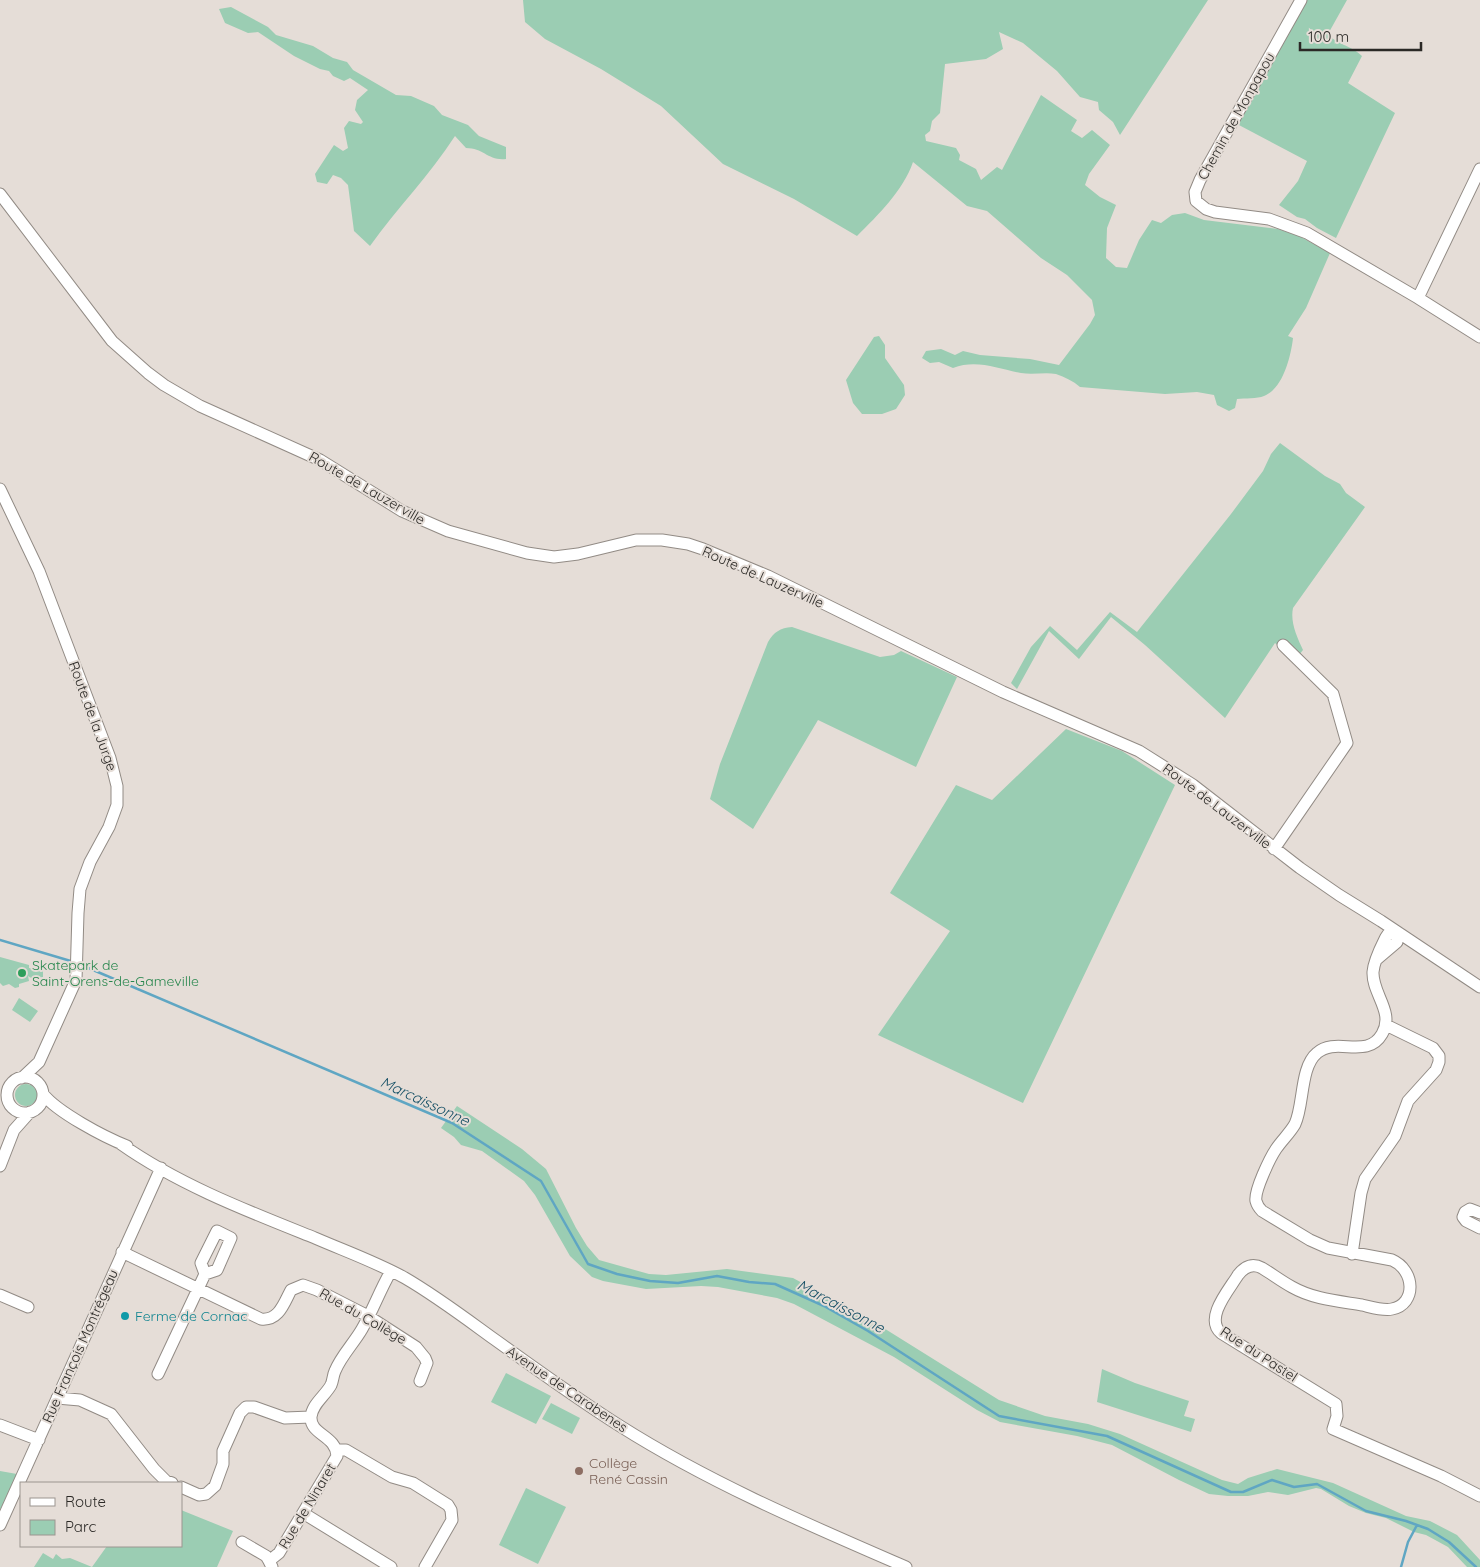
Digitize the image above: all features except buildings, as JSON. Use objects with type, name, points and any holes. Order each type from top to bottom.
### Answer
[{"type":"street","name":"Chemin de Monpapou","points":[[1301,0],[1200,180],[1195,192],[1196,201],[1206,209],[1215,212],[1269,219],[1291,226],[1336,249],[1480,337]]},
{"type":"street","points":[[1418,298],[1480,169]]},
{"type":"street","name":"Route de Lauzerville","points":[[0,194],[98,324],[126,356],[164,385],[200,406],[320,460],[416,518],[448,531],[543,556],[554,557],[578,554],[636,540],[662,540],[688,544],[740,563],[1020,701],[1139,751],[1194,785],[1274,849],[1394,936],[1480,987]]},
{"type":"street","name":"Route de la Jurge","points":[[0,489],[39,571],[115,774],[117,796],[114,815],[90,862],[80,889],[77,972],[72,991],[39,1062],[22,1078]]},
{"type":"street","points":[[1274,849],[1347,743],[1333,694],[1283,645]]},
{"type":"street","points":[[1352,1254],[1361,1193],[1365,1179],[1395,1136],[1408,1101],[1436,1070],[1439,1062],[1439,1056],[1434,1048],[1386,1025],[1384,1006],[1374,978],[1374,966],[1394,936]]},
{"type":"street","name":"Rue du Pastel","points":[[1386,1025],[1379,1039],[1370,1045],[1358,1048],[1329,1047],[1320,1051],[1313,1058],[1307,1072],[1295,1123],[1273,1154],[1256,1197],[1256,1202],[1262,1211],[1310,1240],[1328,1248],[1392,1260],[1403,1267],[1409,1276],[1408,1296],[1398,1306],[1386,1309],[1328,1300],[1299,1290],[1258,1266],[1250,1266],[1242,1270],[1238,1275],[1215,1315],[1215,1325],[1221,1333],[1336,1404],[1337,1416],[1333,1429],[1441,1476],[1480,1496]]},
{"type":"street","name":"Route de la Jurge","points":[[39,1062],[41,1090]]},
{"type":"street","points":[[0,1166],[14,1130],[41,1103],[41,1090],[29,1078],[22,1078],[6,1084],[8,1091],[7,1100],[14,1130]]},
{"type":"street","name":"Avenue de Carabenes","points":[[41,1090],[47,1099],[68,1115],[121,1144],[140,1157],[206,1192],[390,1271],[449,1306],[566,1390],[654,1446],[773,1508],[906,1567]]},
{"type":"street","points":[[7,1100],[18,1111],[33,1111]]},
{"type":"street","name":"Avenue de Carabenes","points":[[33,1111],[50,1110],[68,1115]]},
{"type":"street","name":"Avenue de Carabenes","points":[[121,1144],[141,1152],[209,1188],[234,1204]]},
{"type":"street","name":"Rue François Montrégeau","points":[[0,1525],[161,1168]]},
{"type":"street","points":[[1480,1213],[1470,1209],[1465,1212],[1463,1217],[1466,1221],[1480,1228]]},
{"type":"street","name":"Rue du Collège","points":[[122,1252],[198,1290],[266,1320],[275,1317],[279,1313],[291,1290],[303,1285],[317,1290],[368,1316],[416,1347],[427,1363],[420,1381]]},
{"type":"street","points":[[182,1487],[199,1495],[206,1494],[215,1486],[223,1464],[223,1451],[240,1412],[246,1407],[254,1407],[285,1418],[311,1417],[315,1406],[332,1384],[335,1370],[368,1316],[390,1271]]},
{"type":"street","points":[[158,1374],[205,1274]]},
{"type":"street","points":[[0,1295],[28,1307]]},
{"type":"street","points":[[57,1398],[80,1400],[111,1414],[154,1469],[169,1482]]},
{"type":"street","name":"Rue de Ninaret","points":[[242,1542],[266,1556],[271,1564],[279,1554],[334,1461],[336,1450],[331,1441],[317,1431],[311,1423],[311,1417]]},
{"type":"street","points":[[0,1425],[39,1440]]},
{"type":"street","points":[[336,1450],[346,1450],[392,1477],[413,1483],[448,1505],[451,1510],[452,1520],[425,1567]]},
{"type":"street","points":[[303,1513],[391,1567]]},
{"type":"green space","points":[[523,0],[1208,0],[1120,135],[1113,122],[1099,110],[1098,102],[1080,97],[1057,71],[1023,43],[999,32],[1003,49],[986,59],[945,64],[940,113],[932,121],[930,131],[925,135],[926,141],[956,148],[960,155],[959,160],[976,169],[981,180],[997,167],[1002,170],[1041,95],[1077,120],[1071,131],[1082,138],[1092,130],[1110,145],[1089,174],[1085,185],[1100,197],[1116,205],[1107,228],[1106,258],[1116,267],[1127,268],[1139,240],[1152,220],[1161,223],[1172,215],[1185,213],[1204,220],[1278,229],[1299,236],[1330,253],[1306,308],[1288,336],[1293,338],[1285,371],[1271,392],[1264,396],[1237,399],[1235,408],[1229,411],[1217,405],[1214,395],[1197,392],[1165,394],[1080,387],[1069,379],[1056,374],[1021,373],[971,364],[953,368],[939,362],[930,363],[922,358],[926,351],[941,349],[955,355],[963,351],[980,355],[1030,359],[1059,365],[1095,315],[1092,300],[1067,275],[1041,258],[987,211],[967,206],[913,162],[909,173],[896,193],[857,236],[794,199],[723,164],[661,106],[601,69],[545,39],[525,22]]},
{"type":"green space","points":[[1305,0],[1347,0],[1328,34],[1334,40],[1362,56],[1348,83],[1395,113],[1336,238],[1279,205],[1298,181],[1307,161],[1237,124]]},
{"type":"green space","points":[[231,7],[268,27],[276,35],[313,46],[333,58],[347,62],[353,70],[396,95],[411,96],[434,106],[442,115],[468,125],[479,136],[506,147],[506,159],[495,158],[477,150],[466,148],[455,136],[370,246],[354,231],[348,185],[341,178],[333,175],[327,184],[317,182],[315,174],[334,145],[343,151],[348,148],[344,128],[349,121],[361,124],[363,122],[355,110],[357,100],[368,90],[350,78],[344,81],[333,76],[329,71],[320,69],[294,56],[258,32],[248,33],[225,23],[219,9]]},
{"type":"green space","points":[[879,336],[885,345],[885,358],[904,385],[905,395],[896,409],[882,414],[862,414],[853,403],[846,380],[874,337]]},
{"type":"green space","points":[[1280,443],[1325,476],[1340,484],[1346,493],[1365,507],[1293,608],[1293,624],[1303,650],[1294,661],[1275,643],[1225,718],[1145,645],[1111,617],[1079,659],[1049,631],[1017,689],[1011,683],[1031,647],[1050,626],[1077,650],[1110,612],[1137,632],[1231,514],[1263,471],[1271,454]]},
{"type":"green space","points":[[792,627],[880,657],[894,655],[901,651],[957,677],[916,767],[818,720],[753,829],[710,799],[720,764],[768,642],[778,631]]},
{"type":"green space","points":[[1066,729],[1122,751],[1175,785],[1023,1103],[878,1035],[950,931],[890,893],[956,785],[992,800]]},
{"type":"green space","name":"Skatepark de Saint-Orens-de-Gameville","points":[[0,957],[29,965],[29,968],[43,970],[43,977],[33,979],[28,976],[29,981],[19,984],[19,987],[15,988],[9,984],[3,986],[0,983]]},
{"type":"green space","points":[[19,998],[38,1011],[30,1022],[12,1010]]},
{"type":"green space","points":[[26,1084],[34,1087],[37,1095],[34,1103],[26,1106],[18,1103],[15,1095],[18,1087]]},
{"type":"green space","points":[[457,1106],[522,1149],[546,1169],[576,1228],[587,1246],[599,1260],[649,1274],[666,1275],[727,1269],[793,1278],[874,1322],[999,1400],[1045,1416],[1088,1424],[1120,1434],[1222,1480],[1238,1484],[1248,1478],[1277,1469],[1333,1483],[1406,1516],[1430,1521],[1457,1535],[1480,1560],[1480,1567],[1467,1567],[1448,1547],[1426,1535],[1414,1532],[1386,1518],[1349,1506],[1321,1489],[1316,1488],[1288,1495],[1268,1492],[1248,1496],[1209,1494],[1112,1445],[1077,1436],[1000,1422],[977,1410],[894,1357],[794,1304],[777,1298],[718,1287],[646,1289],[603,1281],[592,1277],[570,1256],[535,1195],[524,1181],[482,1151],[461,1145],[454,1137],[441,1128]]},
{"type":"green space","points":[[1102,1369],[1135,1383],[1189,1401],[1184,1416],[1195,1419],[1191,1432],[1097,1402]]},
{"type":"green space","points":[[506,1373],[551,1396],[536,1424],[491,1402]]},
{"type":"green space","points":[[551,1403],[580,1418],[572,1434],[542,1419]]},
{"type":"green space","points":[[0,1471],[17,1474],[0,1510]]},
{"type":"green space","points":[[526,1488],[566,1507],[538,1564],[499,1545]]},
{"type":"green space","points":[[182,1510],[233,1531],[217,1567],[92,1567],[106,1547],[182,1547]]},
{"type":"green space","points":[[43,1553],[53,1559],[56,1554],[62,1559],[70,1558],[92,1567],[34,1567]]},
{"type":"waterway","name":"Marcaissonne","points":[[0,940],[74,962]]},
{"type":"waterway","name":"Marcaissonne","points":[[79,964],[452,1123],[541,1181],[588,1264],[617,1274],[650,1281],[678,1283],[717,1276],[749,1282],[775,1284],[824,1306],[868,1331],[999,1416],[1107,1436],[1231,1492],[1243,1492],[1272,1480],[1294,1487],[1317,1484],[1366,1511],[1406,1521],[1428,1529],[1449,1542],[1476,1567]]},
{"type":"waterway","points":[[1401,1567],[1408,1542],[1417,1525]]},
{"type":"place","name":"Skatepark de Saint-Orens-de-Gameville","points":[[22,973]]},
{"type":"place","name":"Ferme de Cornac","points":[[125,1316]]},
{"type":"place","name":"Collège René Cassin","points":[[579,1471]]}]
